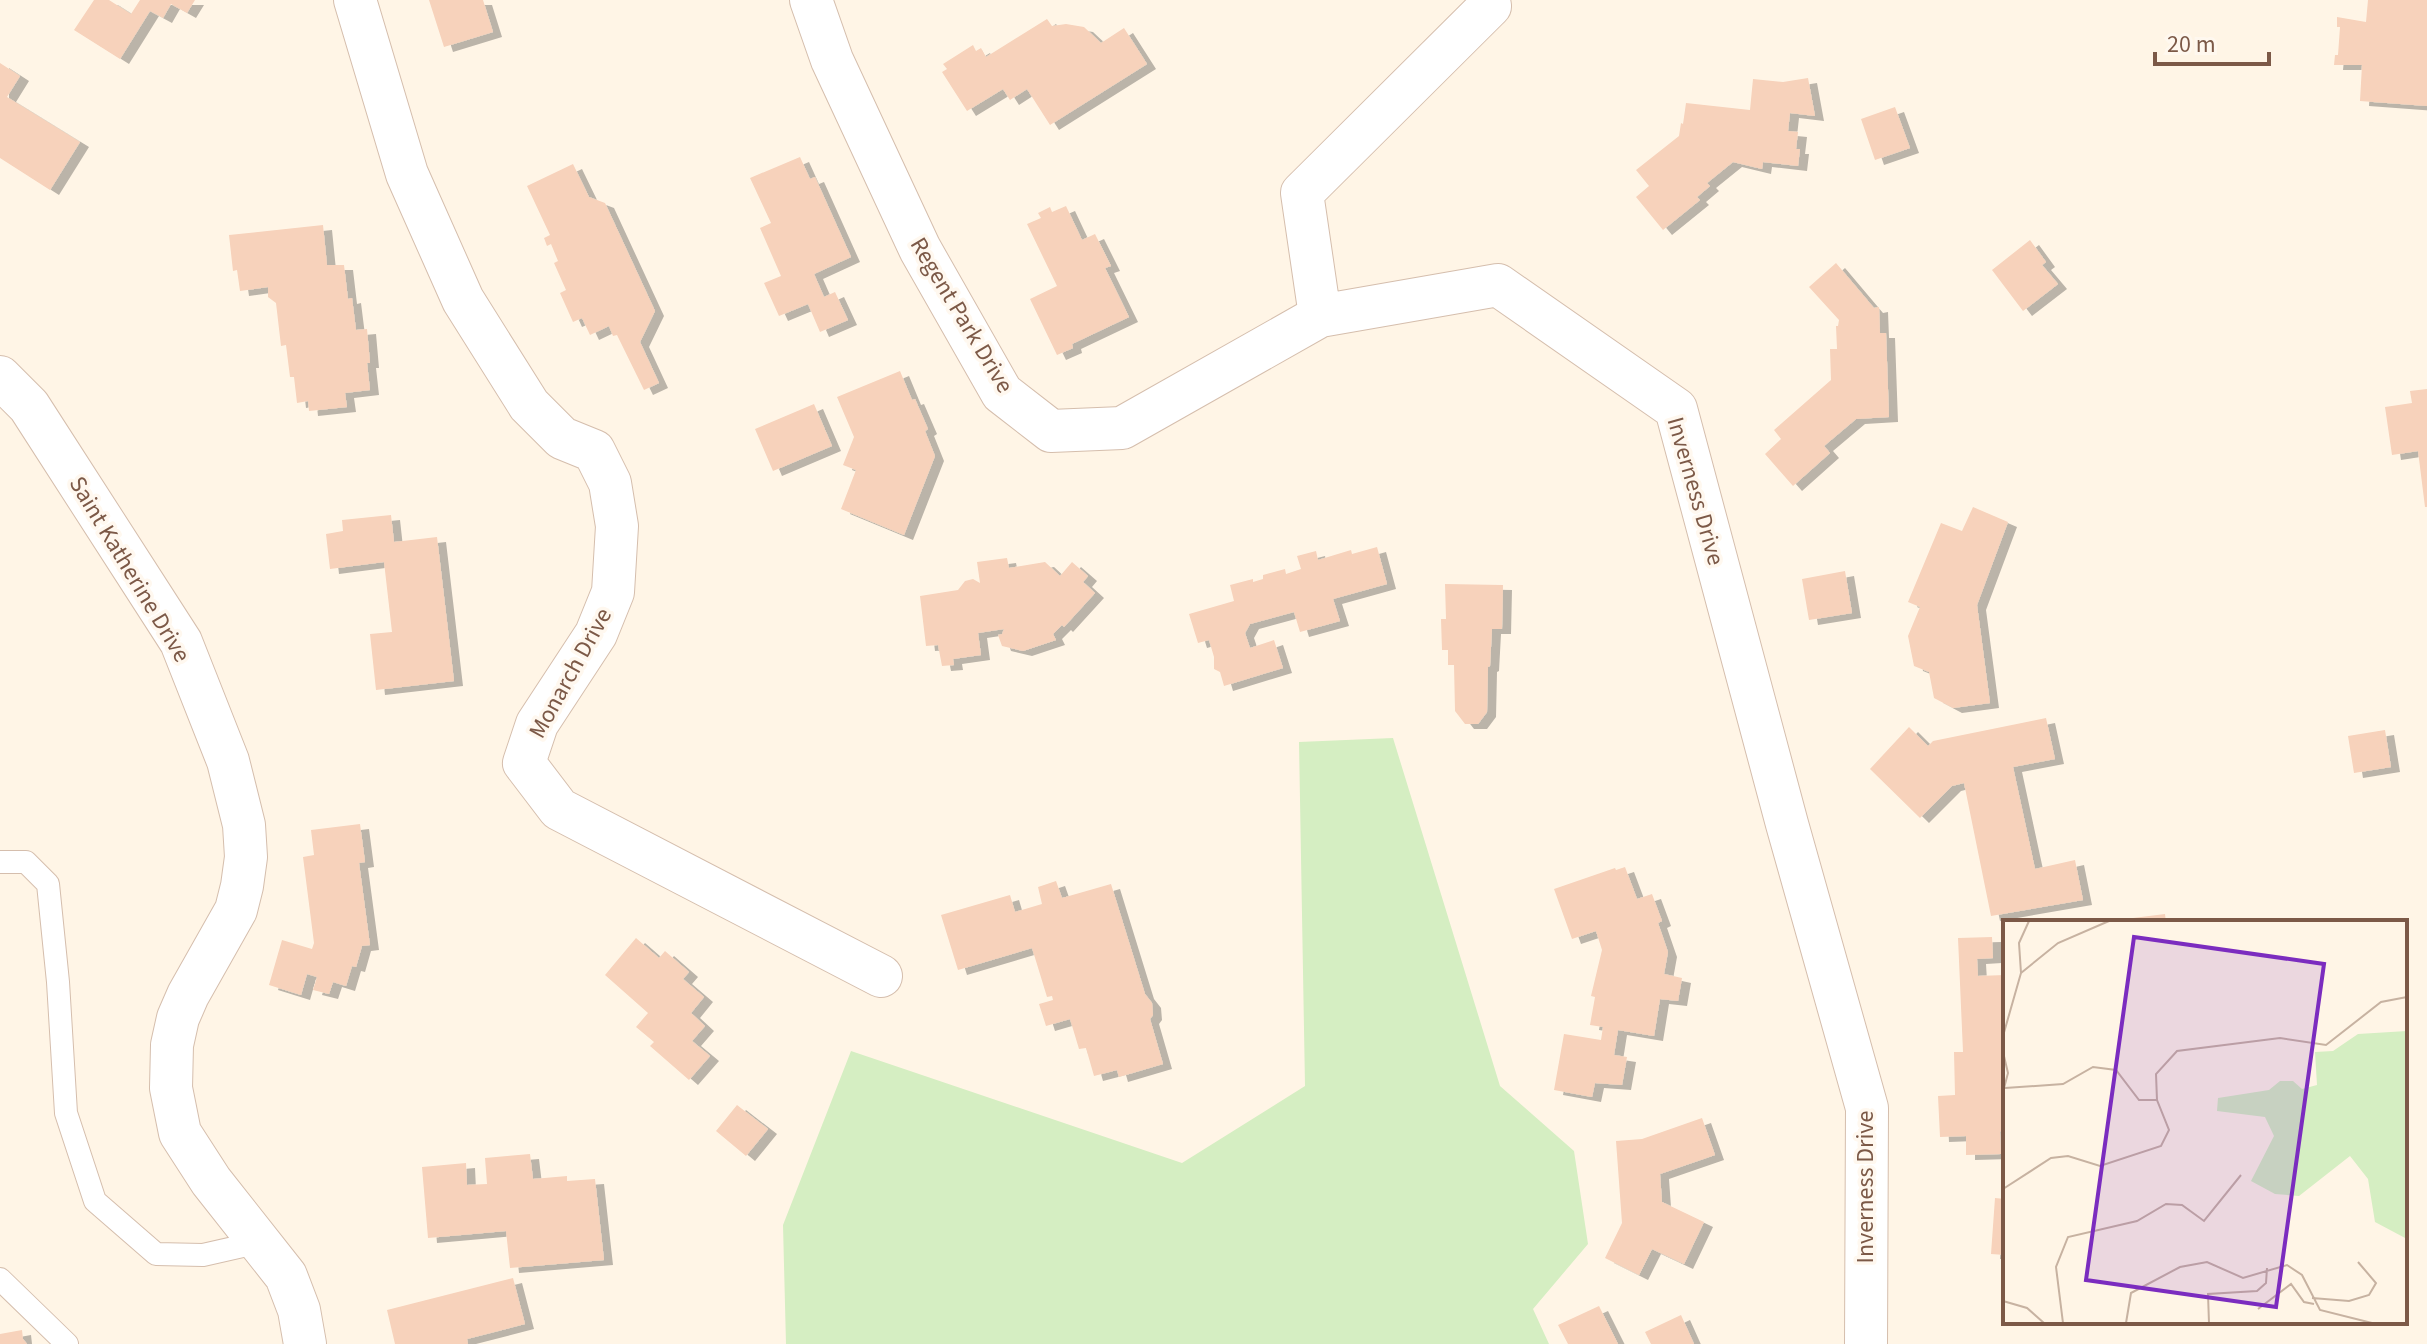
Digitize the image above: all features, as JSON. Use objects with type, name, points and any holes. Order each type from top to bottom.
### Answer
[{"type":"street","name":"Monarch Drive","points":[[355,0],[407,174],[463,300],[529,405],[562,438],[594,451],[610,483],[617,526],[613,592],[596,634],[537,724],[524,763],[559,809],[881,976]]},
{"type":"street","name":"Regent Park Drive","points":[[811,0],[832,60],[920,249],[1002,393],[1051,431],[1122,428],[1320,316]]},
{"type":"street","points":[[1320,316],[1302,193],[1490,6],[1489,0]]},
{"type":"street","name":"Inverness Drive","points":[[1320,316],[1498,285],[1676,409],[1867,1108],[1866,1344]]},
{"type":"street","name":"Saint Katherine Drive","points":[[0,377],[29,406],[181,642],[228,761],[244,825],[246,857],[242,886],[236,910],[178,1018],[172,1045],[171,1088],[180,1133],[211,1181],[286,1276],[299,1310],[305,1344]]},
{"type":"lane","points":[[0,862],[26,862],[48,884],[66,1113],[95,1201],[156,1254],[203,1255],[260,1242]]},
{"type":"lane","points":[[0,1279],[67,1344]]},
{"type":"green space","points":[[1393,738],[1500,1086],[1574,1151],[1588,1244],[1533,1309],[1549,1344],[786,1344],[783,1225],[851,1051],[1182,1163],[1305,1086],[1299,742]]},
{"type":"building","points":[[94,0],[109,0],[131,14],[140,0],[195,0],[187,13],[171,4],[163,18],[150,11],[120,59],[74,30]]},
{"type":"building","points":[[429,0],[483,0],[493,32],[444,47]]},
{"type":"building","points":[[2368,0],[2427,0],[2427,106],[2360,101],[2362,65],[2334,65],[2340,27],[2337,27],[2337,17],[2366,22]]},
{"type":"building","points":[[1047,19],[1052,26],[1066,24],[1084,27],[1101,43],[1124,28],[1147,64],[1050,125],[1027,89],[1010,100],[1003,89],[967,111],[942,72],[947,69],[943,64],[973,45],[976,51],[981,48],[986,57]]},
{"type":"building","points":[[0,63],[20,76],[7,97],[80,142],[50,190],[0,158]]},
{"type":"building","points":[[1808,78],[1815,116],[1790,113],[1788,131],[1798,132],[1798,166],[1763,162],[1762,169],[1733,162],[1707,183],[1710,186],[1697,197],[1700,200],[1663,230],[1636,197],[1649,186],[1636,170],[1679,136],[1686,103],[1750,110],[1753,79],[1783,82]]},
{"type":"building","points":[[1895,107],[1910,148],[1875,160],[1861,119]]},
{"type":"building","points":[[800,157],[810,179],[815,177],[851,257],[814,274],[824,297],[835,292],[848,320],[820,332],[808,304],[779,316],[764,283],[781,276],[760,228],[771,223],[750,178]]},
{"type":"building","points":[[573,164],[589,197],[605,203],[655,311],[640,342],[659,383],[644,390],[617,335],[613,336],[609,326],[590,335],[582,318],[573,322],[560,293],[566,290],[554,263],[558,261],[551,244],[547,246],[544,238],[550,235],[527,186]]},
{"type":"building","points":[[1066,206],[1082,240],[1095,234],[1111,266],[1105,268],[1129,317],[1072,344],[1073,348],[1057,355],[1030,299],[1057,286],[1027,224],[1041,218],[1038,213],[1050,207],[1052,212]]},
{"type":"building","points":[[323,225],[327,265],[344,265],[356,330],[367,329],[370,390],[345,393],[347,407],[309,411],[308,401],[297,403],[286,345],[281,346],[276,303],[268,297],[268,287],[240,291],[237,270],[233,271],[229,235]]},
{"type":"building","points":[[2030,240],[2046,262],[2042,265],[2058,284],[2023,311],[1992,270]]},
{"type":"building","points":[[1836,263],[1874,308],[1879,307],[1880,333],[1886,333],[1889,417],[1856,419],[1824,446],[1830,453],[1793,486],[1765,454],[1781,439],[1774,430],[1831,380],[1830,349],[1837,349],[1836,326],[1839,320],[1809,287]]},
{"type":"building","points":[[900,371],[928,429],[925,431],[935,456],[904,535],[841,509],[856,470],[843,465],[854,437],[837,397]]},
{"type":"building","points":[[2427,389],[2425,507],[2418,451],[2392,455],[2385,407],[2412,403],[2410,391]]},
{"type":"building","points":[[814,404],[832,446],[773,471],[755,429]]},
{"type":"building","points":[[1973,507],[2008,522],[1977,605],[1990,703],[1953,708],[1934,698],[1929,672],[1914,666],[1908,636],[1920,607],[1908,602],[1941,523],[1962,531]]},
{"type":"building","points":[[391,515],[394,542],[437,537],[454,681],[376,690],[370,634],[392,632],[384,562],[330,569],[326,534],[343,531],[342,520]]},
{"type":"building","points":[[1377,547],[1387,584],[1333,599],[1340,621],[1300,632],[1294,612],[1250,624],[1245,633],[1250,648],[1274,640],[1283,668],[1224,686],[1220,672],[1214,669],[1209,640],[1198,643],[1189,614],[1234,601],[1230,585],[1253,579],[1253,582],[1263,579],[1263,575],[1285,569],[1286,574],[1301,569],[1297,556],[1316,551],[1318,560],[1351,550],[1352,554]]},
{"type":"building","points":[[1007,558],[1009,568],[1045,562],[1060,576],[1072,562],[1088,576],[1083,582],[1095,593],[1064,627],[1062,625],[1053,634],[1056,640],[1023,651],[1002,646],[998,635],[1004,629],[978,633],[981,655],[953,659],[954,665],[942,666],[938,645],[926,646],[920,596],[958,590],[965,581],[973,579],[980,583],[977,562]]},
{"type":"building","points":[[1845,571],[1852,613],[1809,620],[1802,579]]},
{"type":"building","points":[[1445,584],[1503,585],[1502,629],[1492,629],[1487,712],[1478,724],[1465,724],[1455,711],[1454,665],[1448,665],[1448,650],[1442,650],[1441,619],[1446,619]]},
{"type":"building","points":[[2046,718],[2055,759],[2013,767],[2035,869],[2075,860],[2083,900],[1991,916],[1964,783],[1952,786],[1920,818],[1870,769],[1909,727],[1928,746],[1933,741]]},
{"type":"building","points":[[2385,730],[2391,767],[2354,773],[2348,736]]},
{"type":"building","points":[[360,824],[365,862],[359,863],[370,945],[362,946],[346,986],[333,982],[329,994],[313,990],[317,977],[307,974],[301,995],[269,985],[282,940],[312,949],[314,943],[303,857],[314,855],[311,830]]},
{"type":"building","points":[[1625,867],[1637,899],[1652,894],[1662,921],[1658,923],[1668,952],[1664,974],[1682,978],[1678,1001],[1660,999],[1654,1036],[1618,1030],[1614,1055],[1627,1057],[1622,1085],[1595,1083],[1592,1097],[1554,1090],[1564,1034],[1601,1040],[1603,1027],[1590,1025],[1595,997],[1591,996],[1602,950],[1596,931],[1572,939],[1554,889]]},
{"type":"building","points":[[1056,881],[1062,898],[1111,884],[1145,994],[1152,1003],[1153,1015],[1150,1019],[1163,1064],[1119,1077],[1117,1070],[1094,1076],[1086,1048],[1079,1049],[1070,1019],[1046,1026],[1039,1004],[1053,1000],[1052,996],[1047,997],[1032,948],[958,970],[941,915],[1010,895],[1015,912],[1042,904],[1038,887]]},
{"type":"building","points":[[2165,914],[2166,920],[2117,920]]},
{"type":"building","points":[[1992,937],[1993,958],[1977,959],[1978,976],[2003,975],[2001,1154],[1966,1155],[1966,1136],[1940,1137],[1938,1096],[1955,1095],[1954,1052],[1963,1052],[1958,938]]},
{"type":"building","points":[[636,938],[659,958],[665,951],[689,972],[683,979],[704,997],[691,1013],[705,1026],[692,1041],[710,1056],[689,1080],[650,1046],[654,1042],[636,1027],[648,1013],[605,975]]},
{"type":"building","points":[[737,1105],[768,1129],[746,1156],[716,1131]]},
{"type":"building","points":[[1702,1118],[1715,1155],[1660,1174],[1662,1202],[1704,1222],[1684,1264],[1652,1249],[1639,1275],[1605,1258],[1622,1223],[1616,1141],[1642,1139]]},
{"type":"building","points":[[530,1154],[533,1179],[567,1176],[567,1181],[595,1179],[604,1260],[510,1268],[506,1231],[428,1238],[422,1167],[466,1163],[467,1185],[487,1184],[485,1158]]},
{"type":"building","points":[[1995,1198],[2003,1199],[2003,1255],[1991,1254]]},
{"type":"building","points":[[513,1278],[525,1324],[467,1339],[468,1344],[395,1344],[387,1310]]},
{"type":"building","points":[[1599,1306],[1618,1344],[1568,1344],[1558,1325]]},
{"type":"building","points":[[1681,1315],[1694,1344],[1651,1344],[1645,1332]]},
{"type":"building","points":[[22,1330],[27,1344],[0,1344],[0,1334]]}]
